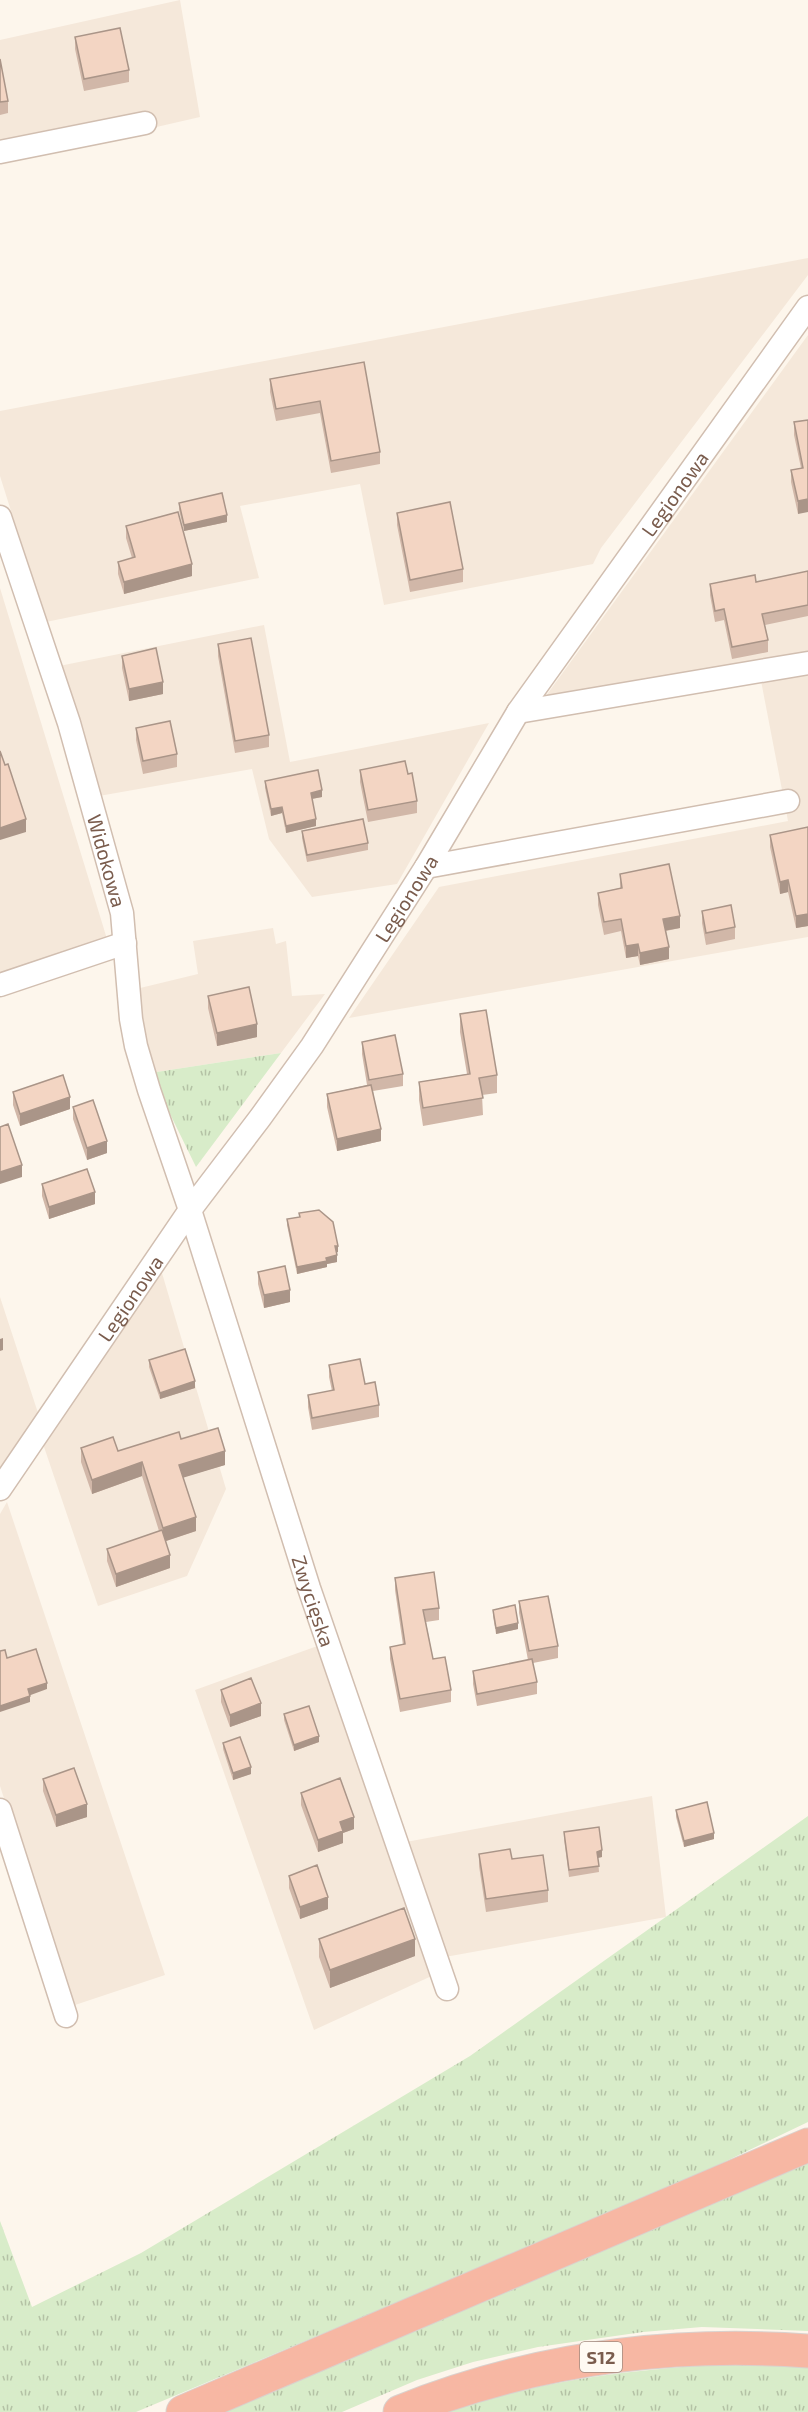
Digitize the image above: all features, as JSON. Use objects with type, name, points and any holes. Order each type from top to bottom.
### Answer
[{"type":"highway","points":[[183,2412],[808,2145]]},
{"type":"highway","name":"S12","points":[[400,2412],[448,2394],[510,2376],[621,2354],[717,2348],[808,2350]]},
{"type":"street","points":[[0,152],[145,123]]},
{"type":"street","name":"Legionowa","points":[[0,1489],[190,1210],[312,1046],[426,867],[518,712],[808,307]]},
{"type":"street","name":"Widokowa","points":[[0,517],[69,723],[122,913],[136,1046],[190,1210]]},
{"type":"street","points":[[518,712],[808,663]]},
{"type":"street","points":[[426,867],[788,801]]},
{"type":"street","points":[[0,985],[125,943]]},
{"type":"street","name":"Zwycięska","points":[[190,1210],[309,1588],[447,1989]]},
{"type":"street","points":[[0,1810],[66,2016]]},
{"type":"shaded area","points":[[180,0],[200,117],[0,163],[0,40]]},
{"type":"shaded area","points":[[808,258],[808,275],[601,548],[593,564],[384,605],[360,484],[240,506],[259,578],[46,622],[0,476],[0,411]]},
{"type":"shaded area","points":[[808,335],[808,937],[349,1018],[439,887],[788,821],[757,660],[543,700]]},
{"type":"shaded area","points":[[0,588],[107,939],[0,976]]},
{"type":"shaded area","points":[[264,625],[290,762],[489,723],[397,884],[312,897],[269,839],[252,769],[99,796],[59,666]]},
{"type":"shaded area","points":[[273,928],[276,944],[286,941],[292,996],[325,994],[281,1053],[150,1073],[136,989],[198,974],[193,941]]},
{"type":"shaded area","points":[[159,1263],[226,1489],[187,1576],[98,1606],[42,1441]]},
{"type":"shaded area","points":[[0,1297],[39,1416],[0,1476]]},
{"type":"shaded area","points":[[7,1502],[165,1975],[72,2006],[0,1786],[0,1514]]},
{"type":"shaded area","points":[[323,1644],[436,1974],[314,2030],[195,1690]]},
{"type":"shaded area","points":[[652,1796],[666,1917],[445,1957],[406,1842]]},
{"type":"green space","points":[[281,1053],[196,1167],[150,1073]]},
{"type":"green space","points":[[808,1816],[808,2122],[716,2166],[535,2245],[136,2412],[0,2412],[0,2221],[32,2307],[141,2253],[470,2056]]},
{"type":"green space","points":[[808,2156],[808,2331],[702,2327],[643,2332],[538,2347],[473,2362],[417,2380],[342,2412],[208,2412]]},
{"type":"green space","points":[[738,2364],[783,2364],[808,2368],[808,2412],[445,2412],[553,2384],[663,2369]]},
{"type":"building","points":[[120,28],[129,70],[84,79],[75,37]]},
{"type":"building","points":[[0,59],[8,101],[0,102]]},
{"type":"building","points":[[364,362],[380,452],[331,461],[320,401],[276,409],[270,379]]},
{"type":"building","points":[[808,420],[808,499],[798,501],[791,470],[803,468],[794,422]]},
{"type":"building","points":[[222,493],[227,515],[184,525],[179,503]]},
{"type":"building","points":[[450,502],[463,569],[410,580],[397,513]]},
{"type":"building","points":[[178,512],[192,564],[124,582],[118,562],[135,557],[126,526]]},
{"type":"building","points":[[808,571],[808,605],[762,614],[768,640],[732,647],[724,609],[715,611],[710,584],[755,575],[756,582]]},
{"type":"building","points":[[251,638],[269,735],[235,741],[218,644]]},
{"type":"building","points":[[156,648],[163,682],[129,689],[122,656]]},
{"type":"building","points":[[170,721],[177,754],[143,761],[136,728]]},
{"type":"building","points":[[0,751],[5,765],[8,764],[26,819],[0,828]]},
{"type":"building","points":[[405,761],[408,774],[412,773],[417,801],[368,810],[360,770]]},
{"type":"building","points":[[318,770],[322,790],[311,793],[316,819],[286,826],[282,807],[271,809],[265,781]]},
{"type":"building","points":[[363,819],[368,843],[307,855],[302,831]]},
{"type":"building","points":[[808,827],[808,914],[796,916],[788,880],[780,882],[770,835]]},
{"type":"building","points":[[669,864],[680,916],[663,919],[669,947],[640,953],[638,944],[626,946],[621,919],[604,922],[598,893],[622,888],[620,874]]},
{"type":"building","points":[[731,905],[735,927],[706,933],[702,911]]},
{"type":"building","points":[[249,987],[257,1024],[217,1033],[208,996]]},
{"type":"building","points":[[486,1010],[497,1075],[479,1078],[483,1098],[423,1108],[419,1082],[470,1074],[460,1014]]},
{"type":"building","points":[[395,1035],[403,1074],[369,1080],[362,1042]]},
{"type":"building","points":[[63,1075],[70,1097],[20,1114],[13,1092]]},
{"type":"building","points":[[371,1085],[381,1129],[337,1139],[327,1094]]},
{"type":"building","points":[[93,1100],[107,1141],[87,1148],[73,1107]]},
{"type":"building","points":[[8,1124],[22,1165],[0,1172],[0,1127]]},
{"type":"building","points":[[87,1169],[95,1192],[49,1207],[42,1184]]},
{"type":"building","points":[[319,1210],[333,1222],[338,1246],[335,1246],[337,1255],[326,1258],[327,1261],[297,1267],[287,1219],[300,1217],[299,1213]]},
{"type":"building","points":[[285,1266],[290,1290],[264,1295],[258,1272]]},
{"type":"building","points":[[185,1349],[195,1381],[160,1393],[149,1360]]},
{"type":"building","points":[[360,1359],[365,1384],[375,1382],[379,1405],[312,1418],[308,1395],[334,1390],[329,1365]]},
{"type":"building","points":[[218,1428],[225,1451],[179,1465],[196,1517],[163,1528],[142,1462],[92,1480],[81,1448],[113,1437],[118,1451],[179,1432],[181,1439]]},
{"type":"building","points":[[162,1530],[170,1555],[116,1574],[107,1549]]},
{"type":"building","points":[[434,1572],[439,1608],[423,1610],[433,1659],[445,1657],[451,1690],[400,1699],[390,1647],[405,1644],[395,1578]]},
{"type":"building","points":[[548,1596],[558,1646],[529,1651],[519,1601]]},
{"type":"building","points":[[515,1605],[518,1623],[496,1628],[493,1610]]},
{"type":"building","points":[[36,1649],[47,1683],[28,1689],[30,1696],[0,1706],[0,1651],[5,1650],[7,1658]]},
{"type":"building","points":[[532,1659],[537,1682],[477,1694],[473,1671]]},
{"type":"building","points":[[251,1678],[261,1703],[230,1715],[221,1690]]},
{"type":"building","points":[[309,1706],[319,1736],[294,1745],[284,1714]]},
{"type":"building","points":[[240,1737],[251,1767],[233,1773],[223,1743]]},
{"type":"building","points":[[74,1768],[87,1804],[56,1815],[43,1779]]},
{"type":"building","points":[[340,1778],[354,1817],[340,1822],[343,1831],[318,1840],[301,1793]]},
{"type":"building","points":[[707,1802],[714,1833],[684,1841],[676,1810]]},
{"type":"building","points":[[599,1827],[602,1850],[597,1852],[599,1866],[569,1870],[564,1832]]},
{"type":"building","points":[[510,1849],[512,1859],[543,1855],[548,1890],[486,1899],[479,1854]]},
{"type":"building","points":[[317,1865],[328,1897],[300,1907],[289,1876]]},
{"type":"building","points":[[404,1908],[415,1939],[330,1970],[319,1939]]}]
